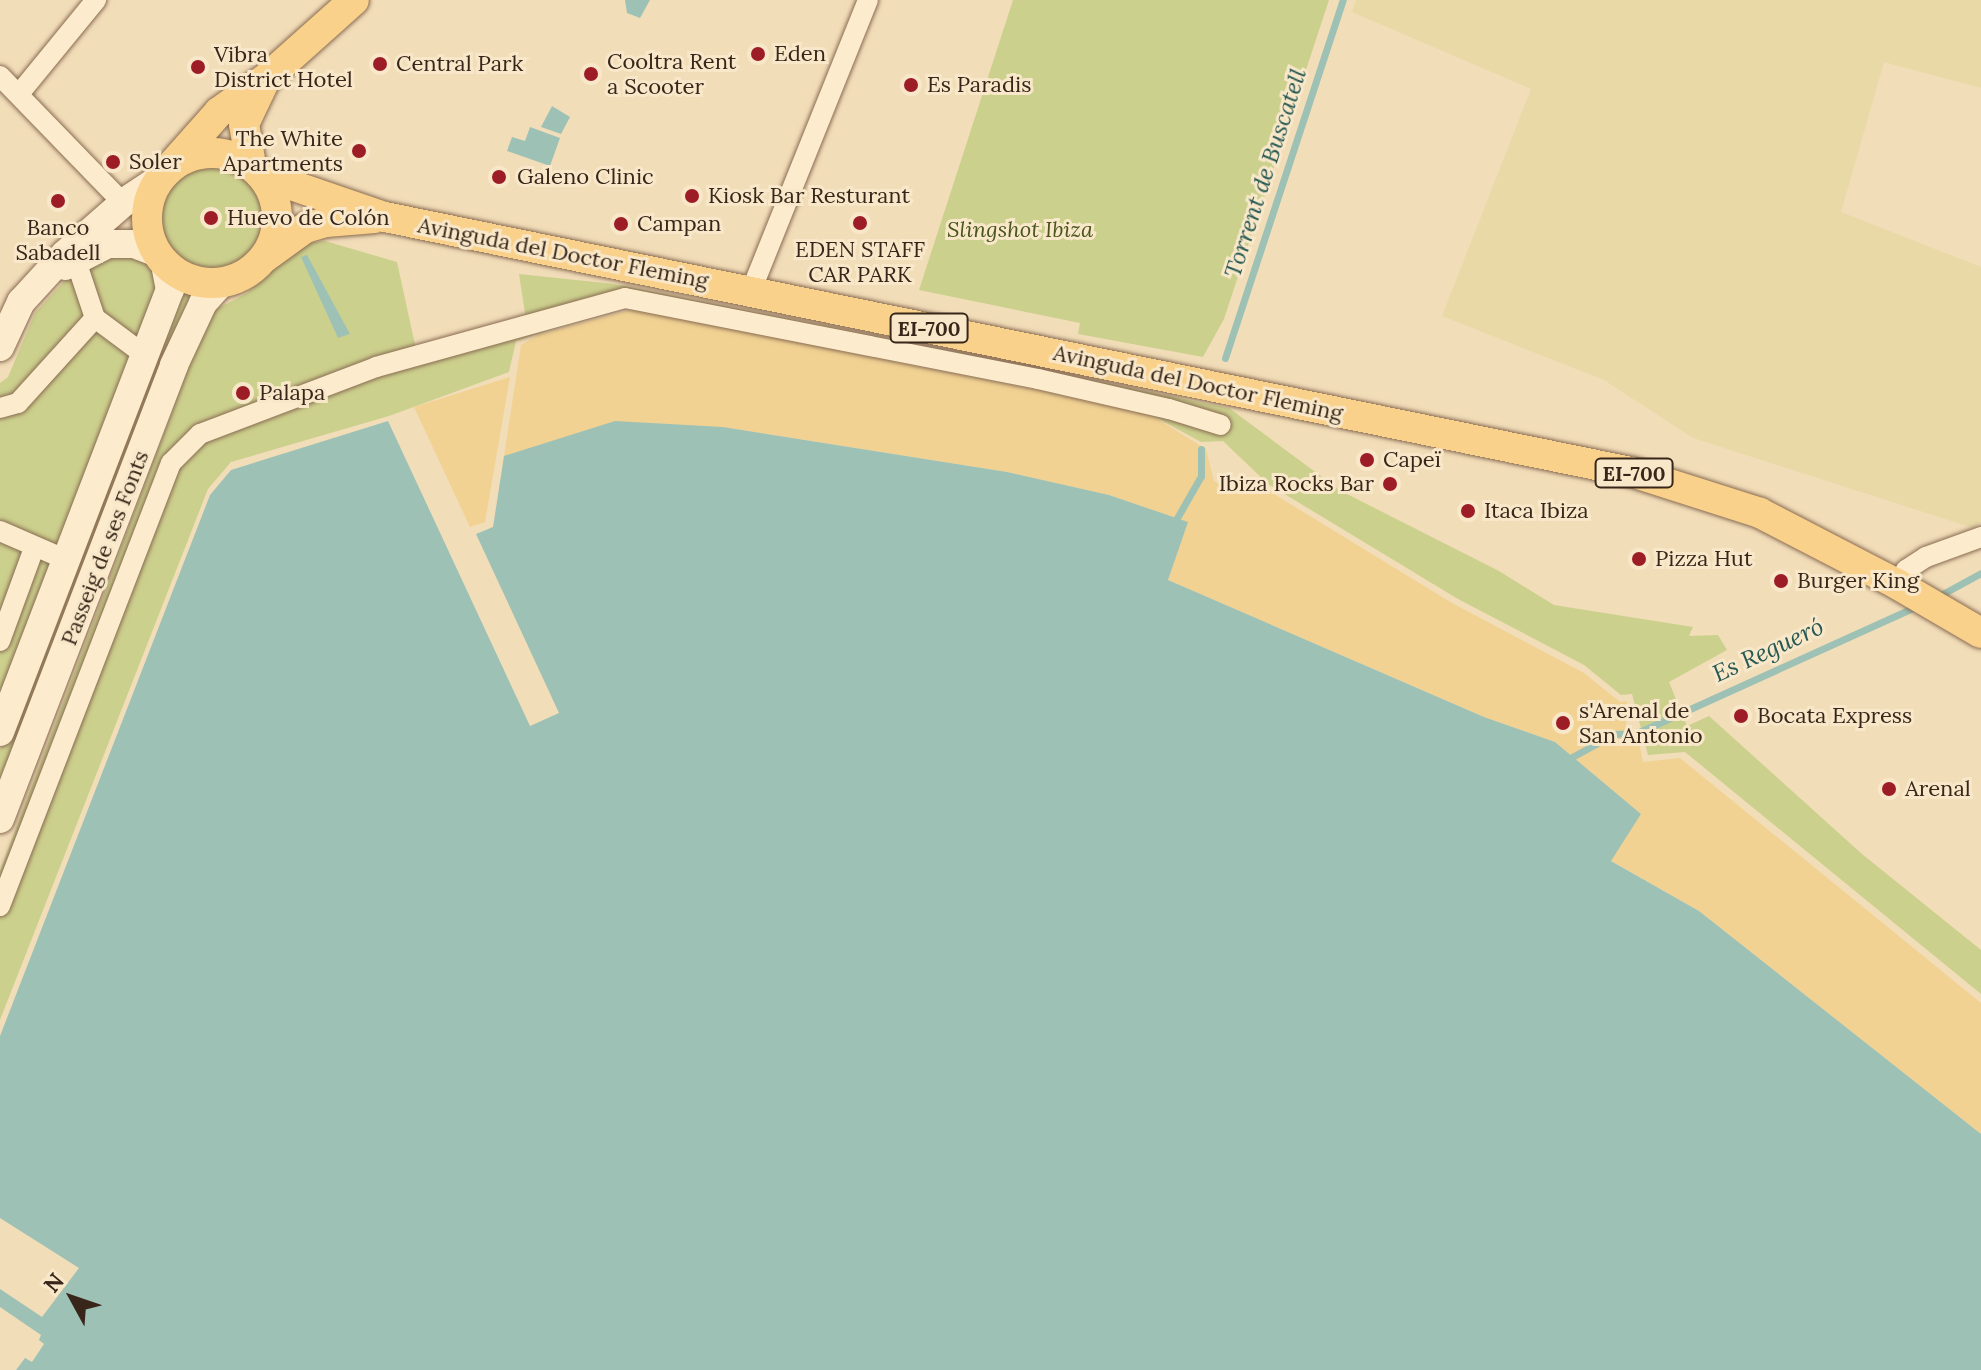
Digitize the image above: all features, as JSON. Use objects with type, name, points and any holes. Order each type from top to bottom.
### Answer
[{"type":"main road","points":[[268,77],[246,116],[245,148],[273,194],[278,215],[275,237],[265,257],[246,274],[221,283],[185,278],[161,258],[148,230],[150,198],[165,173],[219,112],[268,77],[354,0]]},
{"type":"main road","points":[[165,173],[188,157],[209,153],[231,155],[257,170]]},
{"type":"main road","name":"Avinguda del Doctor Fleming","points":[[257,170],[385,217],[1635,473],[1760,513],[1906,589],[1981,633]]},
{"type":"main road","name":"Avinguda del Doctor Fleming","points":[[265,257],[305,228],[326,222],[385,217]]},
{"type":"street","points":[[19,94],[96,0]]},
{"type":"street","points":[[751,291],[868,0]]},
{"type":"street","points":[[0,76],[123,203]]},
{"type":"street","points":[[0,347],[21,302],[85,233],[165,173]]},
{"type":"street","points":[[44,278],[108,244],[134,244],[161,258]]},
{"type":"street","name":"Passeig de ses Fonts","points":[[0,732],[170,290],[161,258]]},
{"type":"street","points":[[79,270],[95,318],[142,353]]},
{"type":"street","name":"Passeig de ses Fonts","points":[[0,819],[174,365],[203,303],[221,283]]},
{"type":"street","points":[[0,906],[171,463],[200,434],[376,367],[625,298],[1038,379],[1169,409],[1221,425]]},
{"type":"street","points":[[0,408],[18,403],[95,318]]},
{"type":"street","points":[[0,531],[60,557]]},
{"type":"street","points":[[1906,589],[1906,570],[1926,557],[1981,537]]},
{"type":"street","points":[[0,641],[34,548]]},
{"type":"shaded area","points":[[1356,0],[1981,0],[1981,88],[1884,62],[1841,212],[1981,267],[1981,522],[1973,528],[1693,438],[1604,380],[1442,316],[1531,89],[1352,12]]},
{"type":"green space","name":"Slingshot Ibiza","points":[[1013,0],[1329,0],[1224,319],[1203,357],[1078,334],[1080,323],[919,290]]},
{"type":"green space","points":[[212,168],[240,176],[254,190],[262,218],[254,246],[240,260],[212,268],[184,260],[170,246],[162,218],[170,190],[184,176]]},
{"type":"green space","points":[[325,241],[397,262],[416,349],[526,320],[519,274],[614,284],[1229,408],[1341,491],[1499,571],[1554,605],[1693,627],[1689,636],[1718,635],[1727,650],[1669,682],[1687,726],[1709,716],[1862,854],[1981,950],[1981,994],[1685,752],[1648,755],[1632,694],[1621,695],[1584,665],[1458,599],[1268,484],[1223,441],[1201,442],[1146,412],[630,304],[516,341],[509,372],[389,416],[231,462],[208,489],[0,1020],[0,871],[209,313],[247,293],[290,253],[308,243]]},
{"type":"green space","points":[[106,255],[136,255],[152,267],[159,286],[0,713],[0,383],[8,377],[35,313],[70,275]]},
{"type":"green space","points":[[177,292],[196,296],[0,790],[0,750]]},
{"type":"sand","name":"s'Arenal de San Antonio","points":[[634,309],[1146,412],[1206,449],[1214,481],[1232,491],[1269,491],[1452,603],[1584,673],[1620,702],[1627,701],[1626,729],[1637,733],[1643,762],[1680,758],[1981,1003],[1981,1134],[1699,911],[1610,860],[1641,814],[1555,742],[1484,717],[1168,580],[1187,522],[1109,495],[1007,472],[723,427],[504,456],[521,345],[538,335]]},
{"type":"sand","points":[[510,377],[485,522],[470,527],[414,407]]},
{"type":"water","points":[[625,0],[650,0],[640,18],[627,13]]},
{"type":"water","points":[[552,106],[570,117],[561,134],[541,127]]},
{"type":"water","points":[[530,127],[560,138],[550,166],[507,151],[512,137],[525,141]]},
{"type":"water","points":[[307,255],[350,334],[338,338],[301,257]]},
{"type":"water","points":[[388,421],[530,726],[559,713],[476,534],[493,527],[504,456],[615,421],[723,427],[1007,472],[1109,495],[1188,522],[1168,580],[1484,717],[1555,742],[1641,814],[1611,861],[1699,911],[1981,1134],[1981,1370],[16,1370],[25,1358],[32,1362],[44,1344],[39,1340],[41,1335],[0,1307],[0,1289],[42,1317],[79,1268],[0,1218],[0,1036],[210,495],[231,470]]},
{"type":"waterway","name":"Torrent de Buscatell","points":[[1225,358],[1343,0]]},
{"type":"waterway","name":"Torrent de Buscatell","points":[[1177,518],[1201,476],[1201,449]]},
{"type":"waterway","name":"Es Regueró","points":[[1937,597],[1981,573]]},
{"type":"waterway","name":"Es Regueró","points":[[1572,757],[1614,734],[1637,733],[1919,605]]},
{"type":"place","name":"Eden","points":[[758,54]]},
{"type":"place","name":"Central Park","points":[[380,64]]},
{"type":"place","name":"Vibra District Hotel","points":[[198,67]]},
{"type":"place","name":"Cooltra Rent a Scooter","points":[[591,74]]},
{"type":"place","name":"Es Paradis","points":[[911,85]]},
{"type":"place","name":"The White Apartments","points":[[359,151]]},
{"type":"place","name":"Soler","points":[[113,162]]},
{"type":"place","name":"Galeno Clinic","points":[[499,177]]},
{"type":"place","name":"Kiosk Bar Resturant","points":[[692,196]]},
{"type":"place","name":"Banco Sabadell","points":[[58,201]]},
{"type":"place","name":"Huevo de Colón","points":[[211,218]]},
{"type":"place","name":"EDEN STAFF CAR PARK","points":[[860,223]]},
{"type":"place","name":"Campan","points":[[621,224]]},
{"type":"place","name":"Palapa","points":[[243,393]]},
{"type":"place","name":"Capeï","points":[[1367,460]]},
{"type":"place","name":"Ibiza Rocks Bar","points":[[1390,484]]},
{"type":"place","name":"Itaca Ibiza","points":[[1468,511]]},
{"type":"place","name":"Pizza Hut","points":[[1639,559]]},
{"type":"place","name":"Burger King","points":[[1781,581]]},
{"type":"place","name":"Bocata Express","points":[[1741,716]]},
{"type":"place","name":"s'Arenal de San Antonio","points":[[1563,723]]},
{"type":"place","name":"Arenal","points":[[1889,789]]}]
